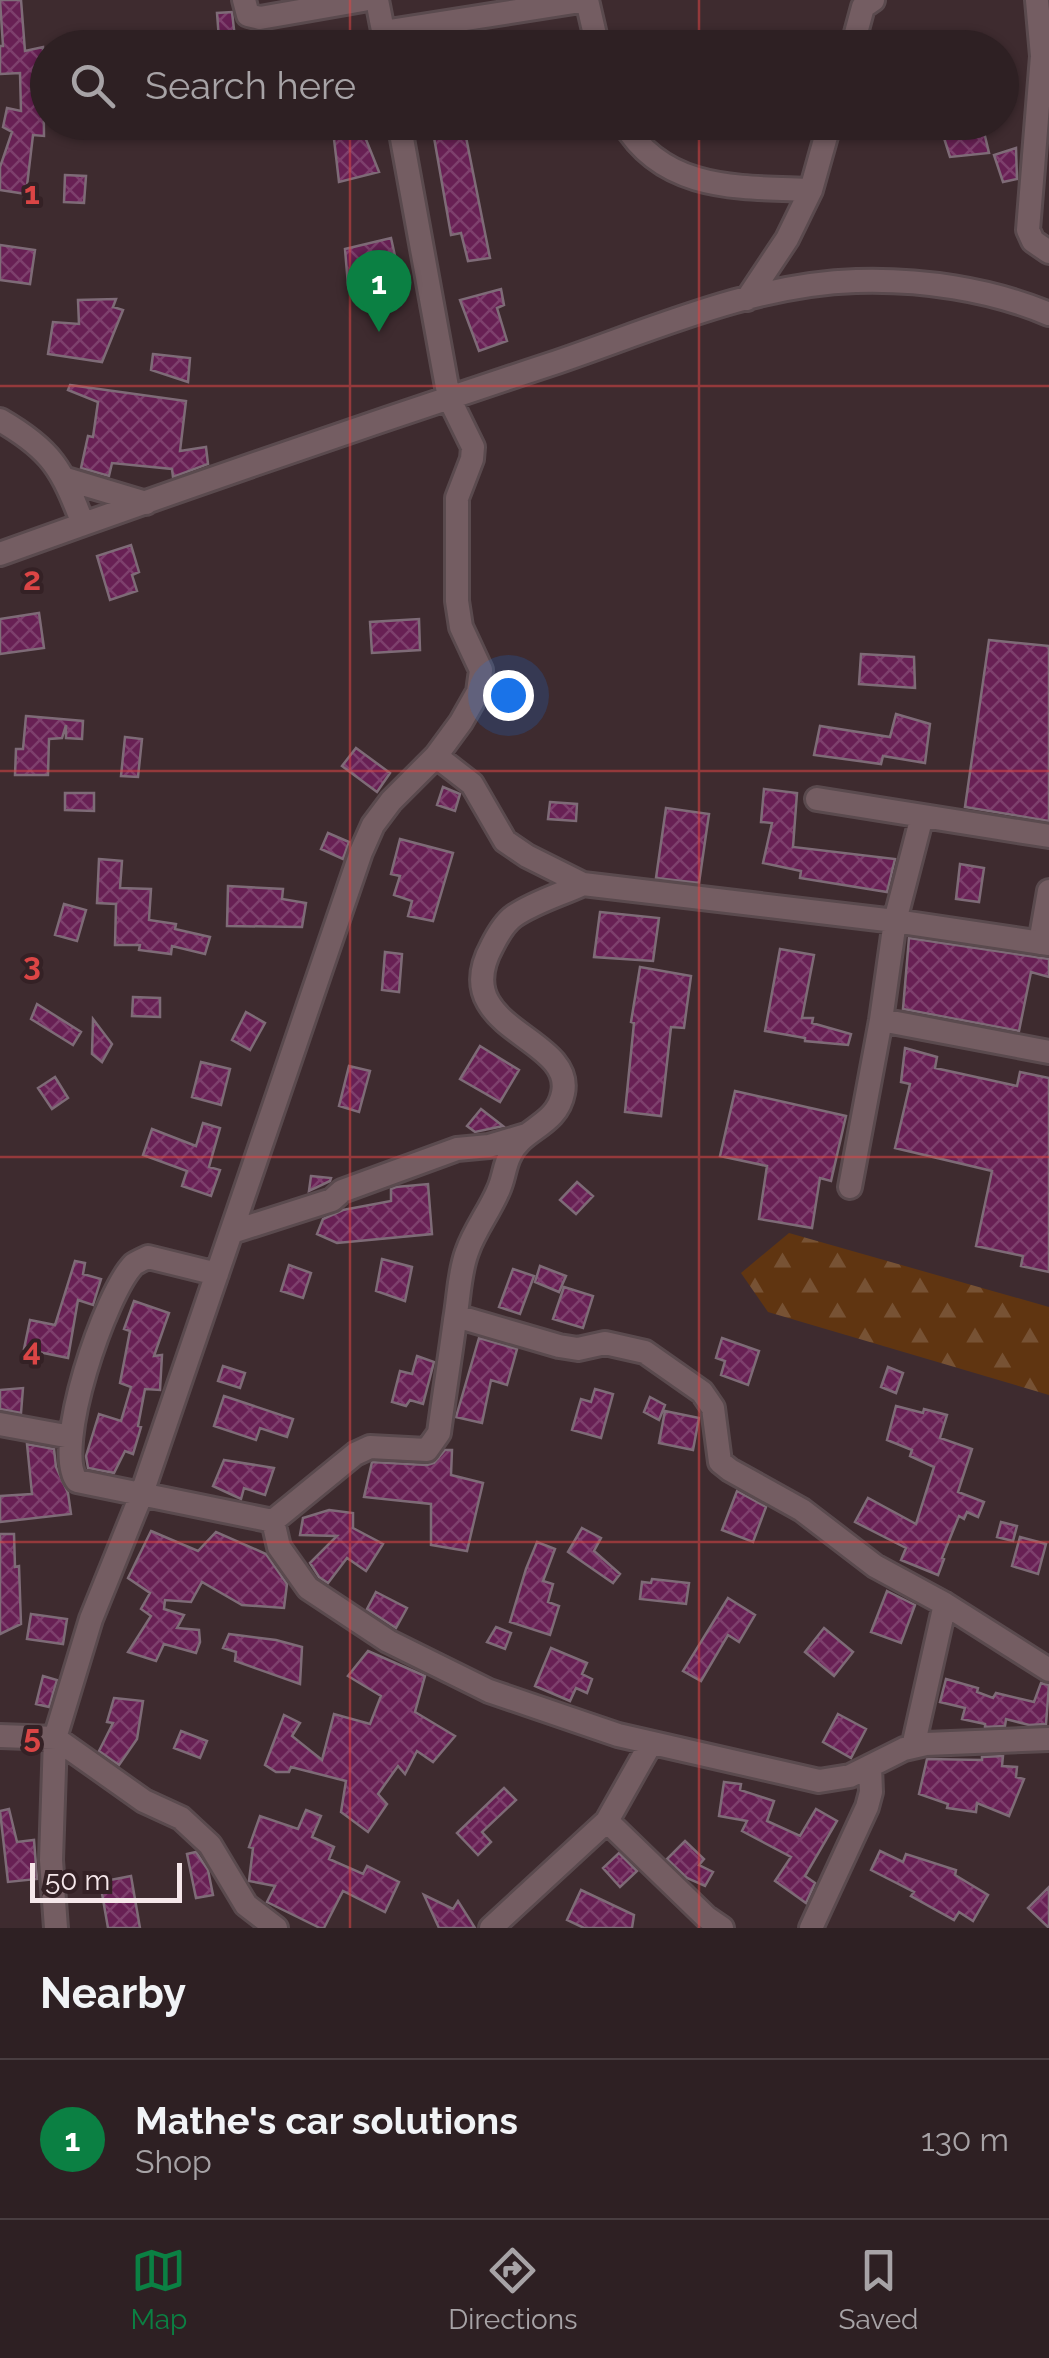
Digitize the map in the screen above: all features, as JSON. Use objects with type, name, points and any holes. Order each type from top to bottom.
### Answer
[{"type":"street","points":[[244,0],[248,15],[260,18],[363,0]]},
{"type":"street","points":[[377,0],[382,30]]},
{"type":"street","points":[[435,30],[587,0],[594,30]]},
{"type":"street","points":[[857,30],[863,7],[873,0]]},
{"type":"street","points":[[1037,0],[1042,56],[1028,230],[1033,241],[1049,252]]},
{"type":"street","points":[[56,1928],[51,1860],[55,1738],[90,1619],[142,1493],[361,852],[391,801],[436,756],[462,722],[478,692],[480,670],[462,627],[457,601],[457,498],[473,447],[449,398],[403,140]]},
{"type":"street","points":[[635,140],[657,163],[713,183],[811,190]]},
{"type":"street","points":[[748,300],[811,190],[825,140]]},
{"type":"street","points":[[0,554],[449,398],[748,300],[808,286],[855,281],[949,286],[1049,314]]},
{"type":"street","points":[[0,420],[43,448],[66,479],[83,524]]},
{"type":"street","points":[[66,479],[146,502]]},
{"type":"street","points":[[436,756],[472,784],[505,841],[584,884],[1044,943],[1049,891]]},
{"type":"street","points":[[817,799],[1049,836]]},
{"type":"street","points":[[850,1187],[895,921],[922,816]]},
{"type":"street","points":[[273,1521],[355,1454],[370,1447],[426,1450],[439,1433],[467,1252],[498,1192],[509,1155],[558,1108],[564,1090],[561,1070],[551,1058],[507,1026],[490,1007],[484,988],[484,960],[513,916],[584,884]]},
{"type":"street","points":[[881,1020],[1049,1052]]},
{"type":"street","points":[[232,1232],[332,1200],[342,1191],[457,1150],[489,1146],[534,1132]]},
{"type":"street","points":[[218,1274],[148,1257],[135,1264],[103,1315],[93,1342],[70,1437],[71,1474],[77,1482],[273,1521]]},
{"type":"street","points":[[456,1316],[559,1346],[578,1348],[605,1343],[645,1352],[702,1392],[713,1408],[720,1462],[802,1510],[875,1566],[946,1604],[1049,1670]]},
{"type":"street","points":[[0,1424],[70,1437]]},
{"type":"street","points":[[273,1521],[279,1547],[308,1588],[388,1641],[488,1691],[651,1743],[819,1780],[850,1776],[914,1747],[1049,1739]]},
{"type":"street","points":[[914,1747],[946,1604]]},
{"type":"street","points":[[0,1736],[55,1738],[144,1801],[181,1818],[197,1830],[246,1905],[276,1928]]},
{"type":"street","points":[[491,1928],[607,1821],[651,1743]]},
{"type":"street","points":[[811,1928],[867,1807],[870,1766]]},
{"type":"street","points":[[607,1821],[722,1928]]},
{"type":"green space","points":[[789,1233],[1049,1307],[1049,1395],[768,1312],[741,1273]]},
{"type":"building","points":[[0,0],[21,0],[25,51],[30,50],[32,140],[26,194],[0,190],[0,167],[12,132],[3,127],[7,108],[21,111],[20,73],[0,74]]},
{"type":"building","points":[[232,12],[234,30],[218,30],[217,13]]},
{"type":"building","points":[[334,140],[366,140],[379,172],[339,182]]},
{"type":"building","points":[[434,140],[467,140],[490,258],[468,261],[461,233],[451,235]]},
{"type":"building","points":[[945,140],[986,140],[989,153],[950,157]]},
{"type":"building","points":[[1016,148],[1017,179],[1003,182],[994,155]]},
{"type":"building","points":[[65,175],[86,176],[84,203],[64,202]]},
{"type":"building","points":[[391,238],[401,283],[348,285],[345,249]]},
{"type":"building","points":[[0,245],[35,250],[30,284],[0,280]]},
{"type":"building","points":[[501,289],[504,305],[497,308],[507,341],[479,351],[460,300]]},
{"type":"building","points":[[116,299],[113,307],[123,310],[102,362],[48,354],[53,322],[79,324],[78,300]]},
{"type":"building","points":[[153,354],[190,358],[188,382],[151,370]]},
{"type":"building","points":[[70,385],[186,401],[180,451],[206,447],[208,464],[173,477],[172,469],[112,463],[109,476],[81,468],[88,436],[93,437],[98,402],[68,390]]},
{"type":"building","points":[[131,545],[139,572],[132,575],[137,591],[110,600],[97,556]]},
{"type":"building","points":[[39,613],[44,648],[0,654],[0,619]]},
{"type":"building","points":[[419,619],[420,650],[372,653],[370,622]]},
{"type":"building","points":[[989,640],[1049,646],[1049,821],[965,807]]},
{"type":"building","points":[[861,654],[914,657],[915,688],[859,684]]},
{"type":"building","points":[[896,714],[930,724],[925,763],[883,756],[881,764],[814,755],[820,726],[890,737]]},
{"type":"building","points":[[26,716],[83,721],[82,739],[66,738],[66,725],[62,738],[49,739],[48,775],[15,775],[16,749],[23,749]]},
{"type":"building","points":[[125,737],[142,739],[138,777],[121,776]]},
{"type":"building","points":[[356,748],[390,773],[377,792],[342,766]]},
{"type":"building","points":[[443,787],[460,794],[455,811],[437,805]]},
{"type":"building","points":[[764,789],[797,793],[793,847],[895,859],[887,892],[800,878],[801,871],[763,863],[772,823],[761,822]]},
{"type":"building","points":[[65,793],[94,793],[94,811],[65,810]]},
{"type":"building","points":[[550,802],[577,804],[576,821],[548,819]]},
{"type":"building","points":[[666,808],[709,814],[699,883],[656,878]]},
{"type":"building","points":[[328,833],[349,842],[343,859],[321,849]]},
{"type":"building","points":[[400,839],[453,853],[433,921],[408,916],[412,901],[394,895],[400,876],[391,874]]},
{"type":"building","points":[[99,859],[122,861],[120,888],[151,889],[149,920],[176,924],[175,929],[210,937],[205,954],[172,946],[171,954],[139,950],[140,945],[115,945],[116,904],[97,903]]},
{"type":"building","points":[[960,864],[984,868],[979,902],[956,899]]},
{"type":"building","points":[[228,886],[283,889],[282,899],[306,903],[302,927],[227,926]]},
{"type":"building","points":[[64,904],[86,910],[77,941],[55,935]]},
{"type":"building","points":[[600,912],[659,918],[653,961],[594,957]]},
{"type":"building","points":[[909,938],[1049,959],[1049,977],[1031,972],[1019,1031],[903,1009]]},
{"type":"building","points":[[780,949],[814,955],[802,1018],[813,1018],[812,1023],[851,1034],[848,1045],[805,1041],[765,1031]]},
{"type":"building","points":[[385,952],[402,954],[399,992],[382,990]]},
{"type":"building","points":[[640,967],[691,976],[684,1028],[671,1027],[661,1116],[625,1112],[634,1023],[631,1022]]},
{"type":"building","points":[[133,997],[160,998],[160,1017],[132,1016]]},
{"type":"building","points":[[37,1004],[81,1032],[73,1045],[31,1019]]},
{"type":"building","points":[[246,1012],[265,1023],[250,1050],[232,1040]]},
{"type":"building","points":[[93,1019],[112,1044],[102,1062],[92,1054]]},
{"type":"building","points":[[480,1046],[519,1070],[500,1102],[460,1079]]},
{"type":"building","points":[[905,1048],[937,1057],[935,1068],[1017,1086],[1020,1072],[1049,1078],[1049,1272],[1021,1266],[1023,1256],[976,1246],[992,1171],[895,1148],[910,1084],[901,1082]]},
{"type":"building","points":[[201,1062],[230,1069],[221,1105],[192,1097]]},
{"type":"building","points":[[349,1066],[370,1071],[359,1112],[339,1106]]},
{"type":"building","points":[[55,1077],[68,1098],[52,1109],[38,1088]]},
{"type":"building","points":[[735,1091],[846,1116],[831,1181],[820,1178],[812,1228],[759,1219],[767,1166],[720,1156]]},
{"type":"building","points":[[481,1109],[503,1126],[475,1132],[467,1126]]},
{"type":"building","points":[[203,1123],[220,1128],[209,1167],[220,1170],[211,1196],[182,1186],[187,1171],[143,1155],[152,1129],[196,1146]]},
{"type":"building","points":[[311,1176],[331,1178],[309,1191]]},
{"type":"building","points":[[577,1182],[593,1196],[576,1214],[560,1200]]},
{"type":"building","points":[[428,1184],[432,1234],[337,1243],[317,1234],[323,1219],[343,1210],[391,1201],[391,1189],[396,1187]]},
{"type":"building","points":[[382,1259],[412,1267],[405,1301],[376,1291]]},
{"type":"building","points":[[75,1261],[85,1263],[83,1274],[101,1279],[93,1305],[78,1300],[68,1358],[24,1349],[30,1320],[55,1325]]},
{"type":"building","points":[[289,1265],[311,1273],[303,1298],[281,1291]]},
{"type":"building","points":[[540,1266],[566,1276],[559,1292],[535,1282]]},
{"type":"building","points":[[513,1269],[534,1276],[520,1314],[499,1307]]},
{"type":"building","points":[[564,1287],[593,1296],[583,1328],[553,1319]]},
{"type":"building","points":[[134,1301],[169,1313],[154,1356],[162,1355],[160,1390],[145,1389],[133,1454],[125,1451],[114,1473],[88,1468],[86,1456],[99,1414],[121,1421],[131,1387],[120,1383],[130,1331],[124,1329]]},
{"type":"building","points":[[479,1338],[517,1349],[507,1385],[491,1380],[482,1423],[456,1417]]},
{"type":"building","points":[[722,1338],[759,1351],[748,1385],[721,1375],[725,1361],[716,1358]]},
{"type":"building","points":[[417,1356],[434,1362],[423,1404],[410,1400],[406,1406],[392,1402],[400,1371],[412,1374]]},
{"type":"building","points":[[223,1366],[245,1373],[240,1388],[218,1381]]},
{"type":"building","points":[[888,1367],[903,1373],[896,1393],[881,1387]]},
{"type":"building","points":[[23,1388],[21,1413],[0,1409],[0,1390]]},
{"type":"building","points":[[595,1389],[613,1394],[601,1438],[572,1430],[581,1399],[591,1402]]},
{"type":"building","points":[[224,1396],[293,1419],[287,1437],[260,1428],[256,1440],[214,1426]]},
{"type":"building","points":[[650,1397],[665,1405],[659,1420],[644,1412]]},
{"type":"building","points":[[896,1406],[947,1415],[940,1438],[972,1449],[958,1492],[984,1502],[978,1517],[967,1512],[964,1519],[959,1516],[938,1575],[901,1560],[906,1548],[855,1522],[868,1498],[916,1524],[934,1467],[910,1456],[912,1450],[887,1440]]},
{"type":"building","points":[[665,1411],[699,1418],[693,1450],[659,1443]]},
{"type":"building","points":[[27,1444],[54,1449],[71,1514],[0,1522],[0,1496],[32,1494]]},
{"type":"building","points":[[445,1450],[452,1450],[451,1475],[483,1483],[467,1551],[431,1545],[431,1504],[364,1497],[372,1462],[427,1465]]},
{"type":"building","points":[[224,1460],[274,1468],[265,1495],[244,1488],[241,1499],[213,1486]]},
{"type":"building","points":[[737,1491],[766,1507],[753,1542],[722,1530]]},
{"type":"building","points":[[329,1510],[353,1513],[353,1528],[383,1544],[366,1571],[347,1558],[328,1583],[310,1563],[337,1536],[300,1535],[303,1518]]},
{"type":"building","points":[[1001,1522],[1017,1526],[1013,1541],[997,1537]]},
{"type":"building","points":[[582,1528],[601,1538],[594,1551],[620,1574],[613,1583],[568,1552]]},
{"type":"building","points":[[151,1531],[198,1551],[216,1532],[266,1554],[287,1584],[284,1608],[242,1605],[202,1582],[191,1602],[165,1600],[164,1609],[184,1615],[177,1628],[199,1630],[196,1653],[164,1644],[156,1661],[128,1652],[151,1616],[141,1609],[150,1593],[128,1578]]},
{"type":"building","points":[[0,1534],[14,1534],[21,1624],[0,1634]]},
{"type":"building","points":[[1020,1537],[1046,1544],[1038,1574],[1012,1566]]},
{"type":"building","points":[[537,1542],[555,1549],[543,1581],[553,1584],[548,1602],[559,1606],[550,1635],[510,1622]]},
{"type":"building","points":[[652,1579],[689,1583],[686,1604],[640,1599],[642,1582],[651,1583]]},
{"type":"building","points":[[887,1591],[915,1605],[901,1643],[871,1632]]},
{"type":"building","points":[[376,1592],[407,1608],[396,1628],[367,1609]]},
{"type":"building","points":[[728,1598],[755,1615],[739,1642],[728,1635],[701,1681],[683,1671]]},
{"type":"building","points":[[31,1614],[67,1619],[63,1644],[27,1639]]},
{"type":"building","points":[[496,1627],[511,1633],[505,1649],[487,1642]]},
{"type":"building","points":[[824,1628],[853,1652],[834,1676],[805,1652]]},
{"type":"building","points":[[229,1634],[302,1647],[300,1684],[235,1661],[236,1652],[223,1648]]},
{"type":"building","points":[[551,1648],[587,1663],[582,1674],[592,1679],[587,1693],[576,1688],[570,1701],[535,1686]]},
{"type":"building","points":[[368,1651],[425,1676],[415,1712],[455,1736],[433,1762],[417,1751],[405,1774],[398,1766],[378,1794],[387,1804],[368,1832],[341,1812],[346,1781],[291,1767],[289,1772],[276,1772],[265,1765],[284,1715],[300,1723],[292,1736],[322,1760],[334,1714],[370,1724],[381,1696],[348,1676]]},
{"type":"building","points":[[43,1676],[57,1680],[49,1707],[36,1704]]},
{"type":"building","points":[[946,1679],[978,1688],[977,1692],[993,1698],[996,1693],[1034,1702],[1041,1683],[1049,1685],[1046,1724],[1029,1725],[1006,1719],[1005,1726],[985,1727],[962,1719],[965,1708],[940,1702]]},
{"type":"building","points":[[114,1698],[143,1701],[137,1739],[119,1765],[99,1751],[113,1723],[107,1722]]},
{"type":"building","points":[[838,1714],[866,1729],[851,1758],[823,1742]]},
{"type":"building","points":[[181,1731],[207,1741],[200,1758],[174,1748]]},
{"type":"building","points":[[1003,1756],[1002,1766],[1017,1767],[1016,1777],[1024,1779],[1009,1816],[977,1803],[976,1812],[947,1808],[948,1804],[919,1794],[927,1759],[982,1760]]},
{"type":"building","points":[[724,1782],[741,1784],[740,1790],[774,1801],[767,1821],[800,1836],[816,1809],[837,1821],[805,1876],[815,1883],[806,1903],[775,1881],[791,1857],[742,1831],[747,1821],[719,1816]]},
{"type":"building","points":[[504,1788],[516,1800],[482,1832],[491,1842],[478,1855],[457,1833]]},
{"type":"building","points":[[9,1809],[17,1842],[34,1840],[37,1879],[8,1882],[0,1811]]},
{"type":"building","points":[[306,1810],[321,1816],[312,1837],[334,1847],[329,1859],[363,1874],[367,1866],[399,1882],[385,1912],[343,1891],[324,1928],[320,1928],[267,1902],[275,1886],[249,1881],[253,1848],[249,1847],[260,1816],[298,1829]]},
{"type":"building","points":[[685,1841],[704,1859],[699,1865],[713,1872],[705,1886],[687,1878],[667,1859]]},
{"type":"building","points":[[880,1851],[903,1862],[906,1854],[956,1870],[955,1875],[988,1895],[973,1921],[959,1912],[954,1920],[911,1896],[914,1892],[871,1870]]},
{"type":"building","points":[[196,1852],[208,1870],[213,1895],[196,1898],[187,1854]]},
{"type":"building","points":[[619,1853],[637,1871],[620,1887],[603,1868]]},
{"type":"building","points":[[131,1876],[140,1928],[108,1928],[100,1882]]},
{"type":"building","points":[[1049,1887],[1049,1928],[1028,1908]]},
{"type":"building","points":[[581,1890],[634,1915],[632,1928],[584,1928],[567,1920]]},
{"type":"building","points":[[424,1895],[453,1909],[458,1901],[475,1928],[439,1928]]},
{"type":"place","name":"Mathe's car solutions","points":[[379,332]]}]
